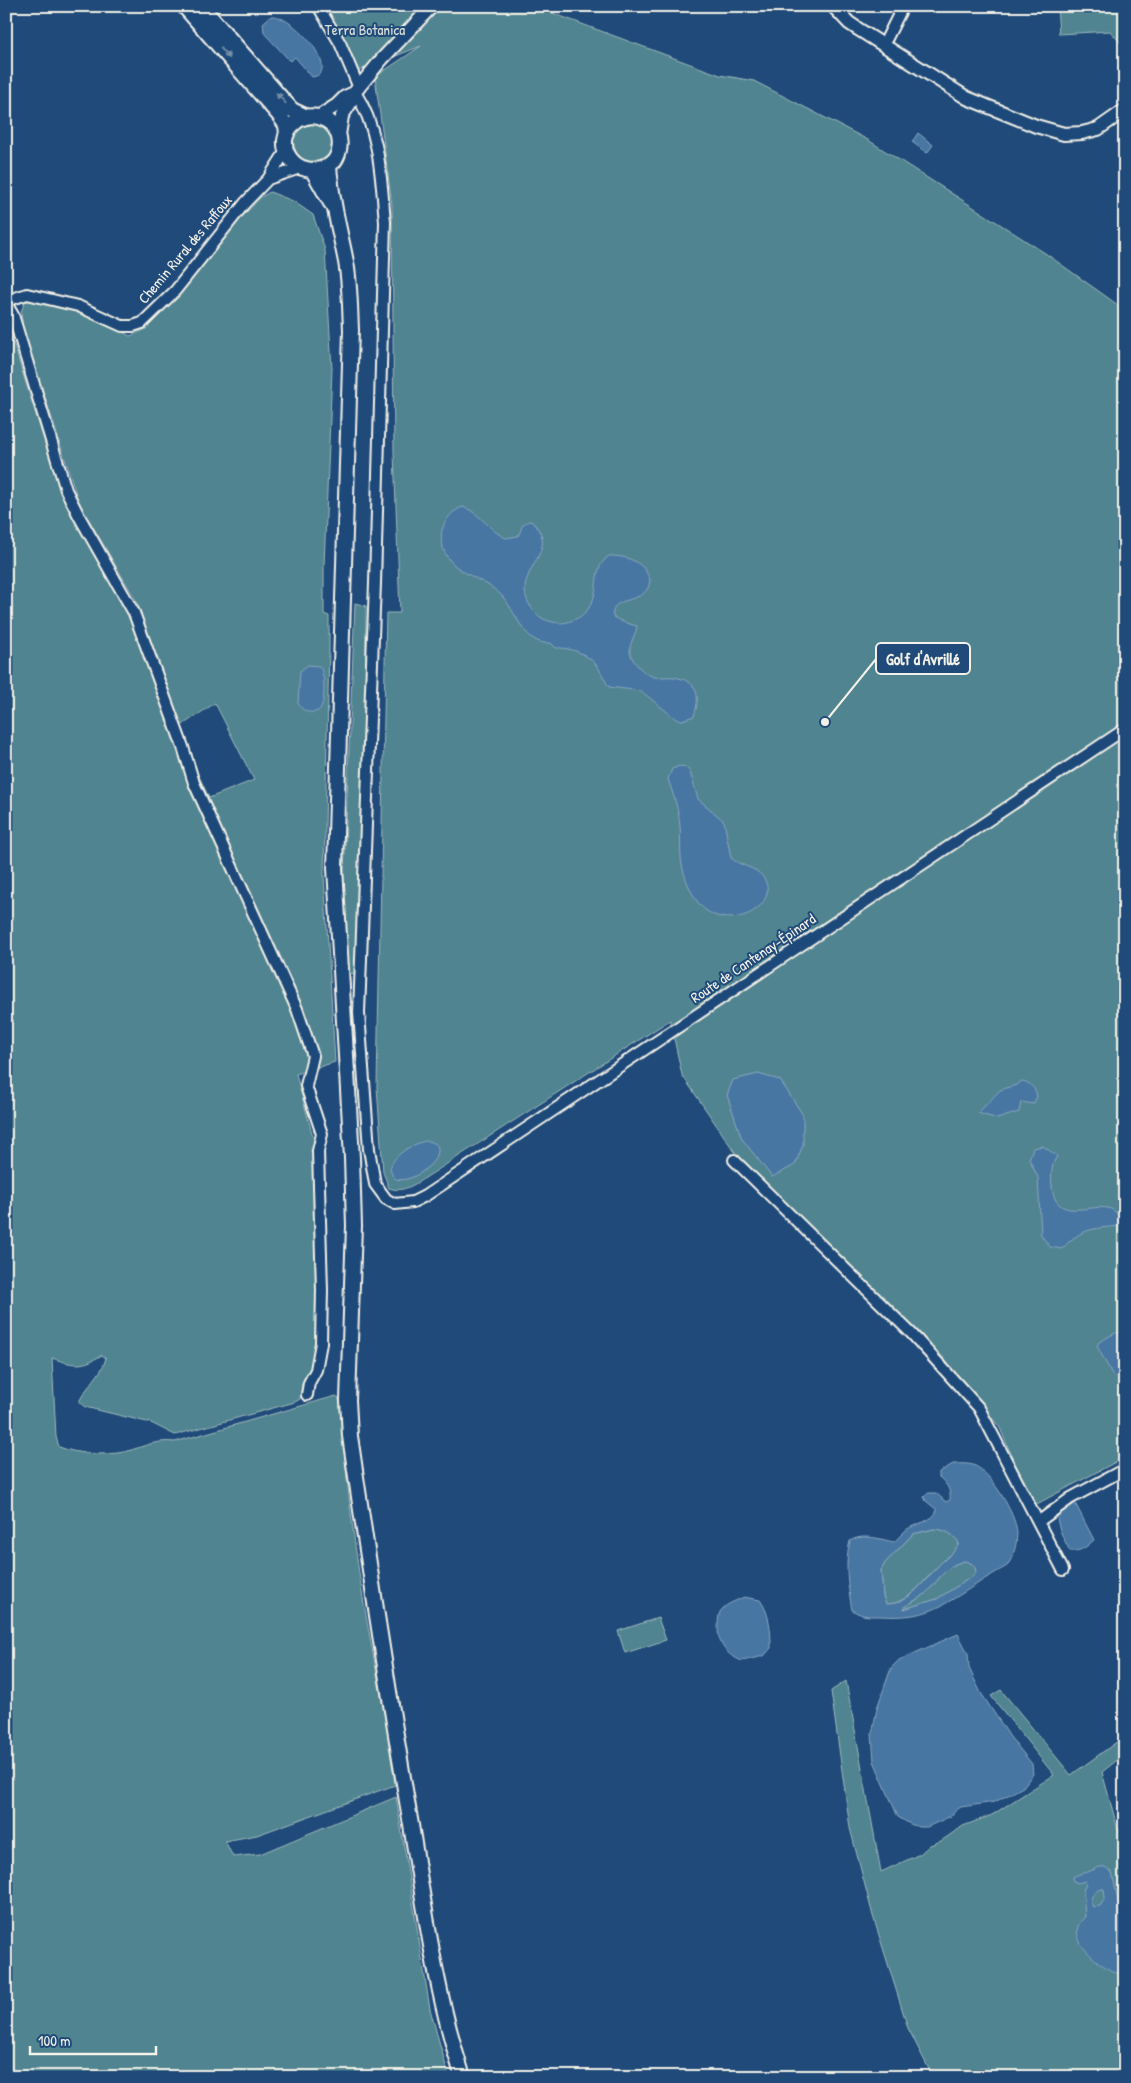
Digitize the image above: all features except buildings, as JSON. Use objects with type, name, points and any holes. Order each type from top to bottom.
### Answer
[{"type":"main road","points":[[184,6],[202,15],[292,110],[329,122],[339,135],[339,152],[330,165],[322,170],[307,169],[292,161],[286,151],[286,126],[202,15]]},
{"type":"main road","points":[[287,134],[295,123],[312,117]]},
{"type":"main road","points":[[330,165],[333,208],[347,264],[352,330],[335,868],[354,1216],[348,1400],[350,1436],[390,1698],[426,1914],[443,2006],[463,2077]]},
{"type":"main road","points":[[307,169],[333,208]]},
{"type":"street","points":[[318,6],[340,43],[356,91],[352,102],[342,116],[339,135]]},
{"type":"street","points":[[312,117],[338,105],[345,97],[356,91],[432,6]]},
{"type":"street","points":[[833,6],[848,23],[967,98],[1012,118],[1058,133],[1071,135],[1092,131],[1125,110]]},
{"type":"street","points":[[884,44],[903,6]]},
{"type":"street","name":"Route de Cantenay-Épinard","points":[[356,91],[367,113],[373,132],[382,180],[385,222],[360,1013],[369,1149],[375,1184],[386,1199],[395,1204],[412,1202],[424,1196],[1125,728]]},
{"type":"street","name":"Chemin Rural des Raffoux","points":[[6,302],[27,294],[78,306],[122,326],[133,326],[142,323],[175,291],[245,203],[268,178],[286,151]]},
{"type":"street","points":[[268,178],[307,169]]},
{"type":"street","points":[[6,302],[13,316],[66,490],[134,613],[183,747],[194,783],[297,1009],[313,1056],[306,1086],[322,1134],[318,1151],[322,1299],[321,1343],[316,1370],[309,1383],[307,1395]]},
{"type":"street","points":[[734,1160],[912,1334],[979,1408],[1063,1570]]},
{"type":"street","points":[[1038,1522],[1071,1498],[1125,1469]]},
{"type":"green space","name":"Terra Botanica","points":[[321,6],[581,6],[552,13],[720,75],[754,81],[868,140],[1045,253],[1125,310],[1125,1457],[1033,1506],[1000,1428],[941,1355],[752,1177],[682,1075],[670,1020],[408,1188],[399,1190],[389,1188],[383,1172],[377,1087],[386,613],[400,613],[394,452],[392,205],[375,77],[421,46],[358,71]]},
{"type":"green space","points":[[1057,6],[1115,6],[1125,16],[1125,48],[1110,31],[1059,34]]},
{"type":"green space","points":[[313,123],[328,129],[334,144],[328,159],[313,165],[298,159],[292,144],[298,129]]},
{"type":"green space","points":[[270,192],[293,201],[313,215],[325,250],[332,369],[324,565],[324,614],[329,616],[329,649],[324,875],[335,1062],[296,1074],[315,1144],[311,1150],[316,1172],[318,1336],[310,1376],[302,1384],[300,1399],[175,1435],[151,1423],[85,1407],[79,1402],[104,1364],[106,1358],[102,1355],[89,1362],[78,1364],[52,1358],[56,1437],[59,1447],[73,1451],[103,1454],[118,1453],[152,1443],[175,1442],[336,1396],[339,1398],[359,1573],[395,1785],[257,1835],[225,1841],[233,1857],[260,1854],[396,1797],[430,2009],[449,2077],[6,2077],[6,326],[10,333],[52,465],[70,508],[138,629],[191,778],[199,776],[209,798],[254,780],[215,703],[181,726],[137,602],[79,503],[23,328],[21,312],[25,301],[38,301],[65,306],[79,311],[130,336],[146,329],[182,292],[241,218],[261,197]]},
{"type":"green space","points":[[355,603],[366,606],[365,755],[356,974],[348,973],[347,967],[344,874]]},
{"type":"green space","points":[[933,1529],[945,1531],[959,1543],[953,1552],[910,1595],[895,1603],[886,1604],[883,1597],[881,1570],[885,1563],[913,1534]]},
{"type":"green space","points":[[964,1561],[971,1563],[975,1567],[976,1572],[973,1576],[937,1599],[904,1609],[904,1607],[925,1594],[952,1566]]},
{"type":"green space","points":[[658,1618],[666,1640],[625,1653],[618,1631]]},
{"type":"green space","points":[[846,1681],[881,1872],[920,1854],[930,1845],[941,1841],[963,1826],[992,1815],[1054,1775],[991,1696],[1001,1690],[1071,1775],[1125,1736],[1125,1754],[1102,1772],[1118,1830],[1125,1830],[1125,2077],[933,2077],[908,2028],[873,1916],[850,1828],[831,1691]]},
{"type":"water","points":[[271,16],[291,24],[312,44],[319,55],[322,66],[320,73],[312,77],[295,57],[290,61],[264,33],[263,23]]},
{"type":"water","points":[[918,133],[933,145],[927,153],[912,142]]},
{"type":"water","points":[[463,507],[469,509],[494,531],[506,538],[518,536],[523,525],[531,521],[540,532],[542,542],[540,552],[526,583],[526,594],[534,611],[540,617],[551,622],[568,622],[581,616],[593,600],[599,569],[609,556],[622,557],[634,561],[644,568],[650,580],[648,588],[643,594],[617,605],[613,610],[613,617],[637,626],[630,652],[636,664],[654,677],[681,679],[688,681],[692,685],[697,695],[694,716],[682,720],[676,719],[641,691],[609,687],[595,664],[586,656],[574,651],[556,648],[551,643],[541,642],[527,633],[501,595],[485,583],[458,568],[445,553],[441,538],[443,527],[452,514]]},
{"type":"water","points":[[308,665],[319,666],[323,678],[322,705],[320,709],[314,712],[306,711],[298,703],[300,671]]},
{"type":"water","points":[[680,766],[686,767],[690,772],[698,799],[724,821],[731,858],[756,871],[763,877],[767,888],[765,899],[758,908],[748,914],[735,918],[721,917],[708,912],[694,897],[684,874],[676,802],[668,779],[672,769]]},
{"type":"water","points":[[758,1074],[780,1080],[803,1115],[803,1145],[795,1165],[772,1177],[742,1139],[727,1095],[733,1080]]},
{"type":"water","points":[[1022,1081],[1030,1084],[1035,1091],[1037,1097],[1033,1104],[1021,1102],[1019,1112],[997,1119],[978,1113],[1000,1090]]},
{"type":"water","points":[[426,1141],[435,1144],[438,1150],[436,1157],[430,1165],[412,1177],[403,1180],[394,1178],[390,1170],[398,1155],[415,1144]]},
{"type":"water","points":[[1043,1146],[1057,1156],[1052,1174],[1052,1186],[1056,1200],[1063,1207],[1074,1209],[1108,1208],[1116,1213],[1121,1223],[1119,1226],[1081,1233],[1062,1249],[1050,1247],[1041,1235],[1038,1177],[1029,1159],[1033,1148]]},
{"type":"water","points":[[1115,1333],[1121,1333],[1125,1336],[1124,1384],[1113,1376],[1097,1346],[1099,1342]]},
{"type":"water","points":[[953,1464],[971,1464],[987,1475],[994,1484],[1016,1524],[1015,1550],[1007,1566],[943,1605],[922,1613],[910,1616],[869,1616],[852,1610],[847,1566],[850,1541],[866,1537],[894,1542],[906,1530],[932,1517],[937,1510],[926,1501],[924,1497],[927,1493],[936,1493],[946,1502],[950,1500],[949,1490],[939,1477],[939,1472]],"holes":[[[933,1529],[945,1531],[959,1543],[953,1552],[917,1590],[903,1600],[886,1604],[883,1597],[881,1570],[885,1563],[913,1534]],[[964,1561],[971,1563],[975,1567],[976,1572],[973,1576],[937,1599],[904,1609],[904,1607],[925,1594],[947,1570],[957,1563]]]},
{"type":"water","points":[[1073,1499],[1094,1540],[1077,1551],[1070,1551],[1059,1526],[1057,1516],[1057,1511]]},
{"type":"water","points":[[744,1597],[760,1600],[763,1605],[769,1623],[771,1648],[764,1656],[742,1661],[727,1652],[721,1644],[718,1624],[719,1614],[722,1609]]},
{"type":"water","points":[[958,1634],[968,1653],[969,1668],[981,1693],[1010,1737],[1032,1764],[1033,1774],[1023,1787],[995,1802],[961,1807],[951,1816],[927,1827],[919,1827],[898,1817],[874,1761],[872,1734],[877,1708],[891,1668],[899,1660]]},
{"type":"water","points":[[1105,1867],[1112,1872],[1118,1901],[1125,1916],[1125,1971],[1116,1973],[1092,1957],[1085,1950],[1077,1933],[1079,1925],[1085,1917],[1083,1891],[1086,1884],[1085,1881],[1078,1883],[1073,1881],[1073,1877]],"holes":[[[1104,1889],[1105,1898],[1100,1906],[1093,1907],[1091,1901],[1095,1892]]]},
{"type":"waterway","points":[[1118,6],[1125,13]]},
{"type":"place","name":"Golf d'Avrillé","points":[[825,722]]}]
